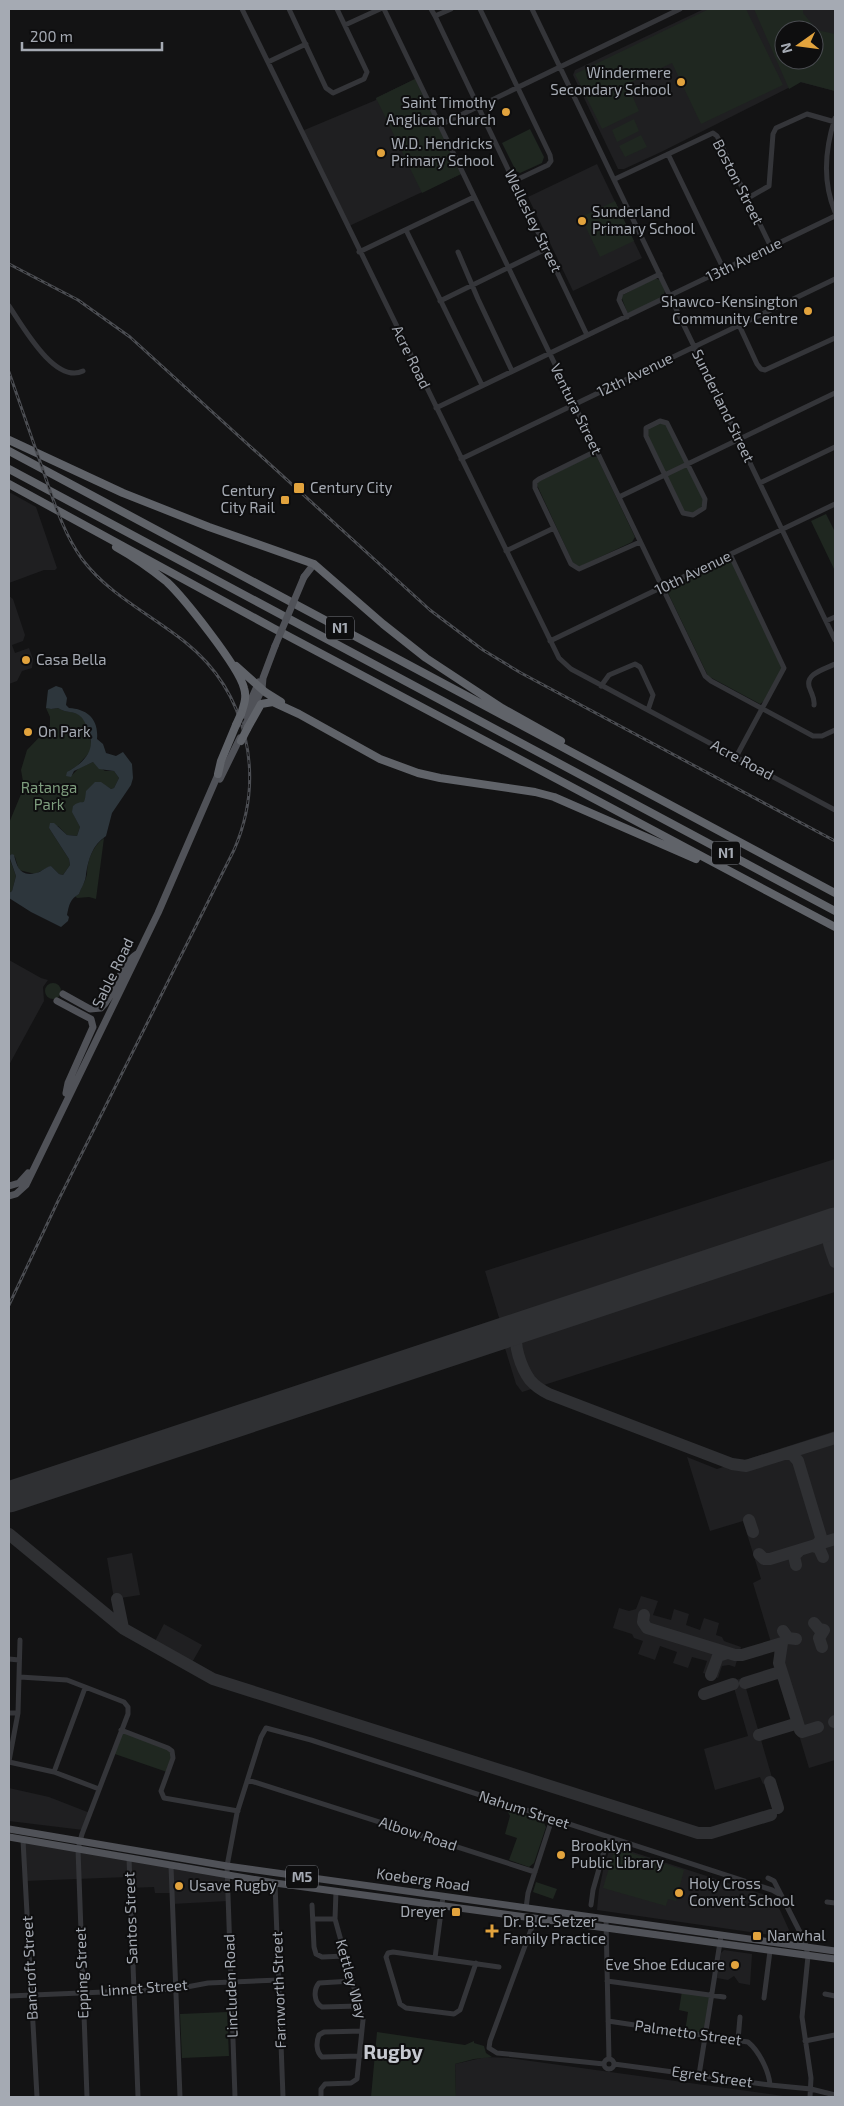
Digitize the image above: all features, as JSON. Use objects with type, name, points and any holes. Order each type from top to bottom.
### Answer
[{"type":"highway","points":[[9,440],[123,493],[310,563],[426,658],[502,708],[671,805]]},
{"type":"highway","name":"N1","points":[[9,451],[835,893]]},
{"type":"highway","name":"N1","points":[[9,469],[835,911]]},
{"type":"highway","points":[[9,484],[835,927]]},
{"type":"highway","points":[[82,523],[92,533],[143,564],[167,582],[179,594],[213,639],[244,686],[244,722],[238,736]]},
{"type":"highway","points":[[221,650],[259,687],[299,714],[380,759],[440,778],[535,792],[554,797],[572,803],[746,880]]},
{"type":"highway","points":[[218,774],[221,761],[238,736],[244,722],[261,704],[268,702],[299,714]]},
{"type":"main road","points":[[244,722],[310,563]]},
{"type":"main road","name":"Sable Road","points":[[214,787],[225,771],[238,736]]},
{"type":"main road","name":"Sable Road","points":[[10,1196],[21,1191],[26,1185],[63,1105],[178,872],[218,774]]},
{"type":"main road","points":[[63,994],[90,1009],[101,1008],[110,997],[128,962],[139,952]]},
{"type":"main road","points":[[57,1001],[91,1019],[94,1028],[68,1083],[63,1105]]},
{"type":"main road","name":"Sable Road","points":[[9,1186],[19,1183],[32,1169]]},
{"type":"main road","name":"Koeberg Road","points":[[9,1829],[227,1866],[835,1951]]},
{"type":"main road","name":"Koeberg Road","points":[[9,1837],[275,1883],[720,1945],[835,1959]]},
{"type":"street","name":"Acre Road","points":[[242,9],[359,252],[559,658],[567,666],[602,686],[835,810]]},
{"type":"street","points":[[289,9],[328,90],[332,93],[364,79],[367,75],[367,70],[337,9]]},
{"type":"street","points":[[345,25],[380,9]]},
{"type":"street","name":"Ventura Street","points":[[384,9],[706,678],[813,736],[822,736],[835,730]]},
{"type":"street","name":"Wellesley Street","points":[[431,9],[587,336]]},
{"type":"street","points":[[435,16],[451,9]]},
{"type":"street","points":[[480,9],[550,155],[551,161],[548,165],[514,181]]},
{"type":"street","points":[[533,10],[540,9]]},
{"type":"street","points":[[440,125],[680,9]]},
{"type":"street","name":"Sunderland Street","points":[[533,10],[835,640]]},
{"type":"street","points":[[268,62],[306,44]]},
{"type":"street","points":[[748,198],[767,189],[769,186],[773,134],[776,128],[807,114],[835,120],[826,152],[826,171],[830,198],[835,212]]},
{"type":"street","name":"Boston Street","points":[[615,179],[713,133],[718,136],[771,247]]},
{"type":"street","points":[[668,154],[724,270]]},
{"type":"street","points":[[359,252],[474,197]]},
{"type":"street","name":"13th Avenue","points":[[436,408],[835,216]]},
{"type":"street","points":[[406,230],[482,386]]},
{"type":"street","points":[[440,301],[546,249]]},
{"type":"street","points":[[458,252],[512,371]]},
{"type":"street","points":[[627,317],[619,300],[621,293],[660,274]]},
{"type":"street","name":"12th Avenue","points":[[461,459],[835,279]]},
{"type":"street","points":[[9,306],[50,361],[67,373],[74,375],[83,371]]},
{"type":"street","points":[[739,325],[757,364],[761,369],[765,370],[834,339],[835,346]]},
{"type":"street","points":[[618,497],[835,393]]},
{"type":"street","points":[[662,420],[667,423],[687,464],[705,501],[704,508],[688,516],[683,513],[664,475],[645,432],[646,428],[662,420]]},
{"type":"street","points":[[760,483],[835,448]]},
{"type":"street","points":[[596,451],[535,482],[535,488],[571,564],[579,569],[640,542]]},
{"type":"street","name":"10th Avenue","points":[[550,641],[835,504]]},
{"type":"street","points":[[506,551],[554,528]]},
{"type":"street","points":[[730,554],[784,665],[736,758]]},
{"type":"street","points":[[826,621],[835,617]]},
{"type":"street","points":[[602,686],[608,674],[635,664],[640,667],[653,695],[648,710]]},
{"type":"street","points":[[814,705],[815,700],[808,685],[809,680],[814,674],[835,664]]},
{"type":"street","points":[[20,1640],[18,1713],[9,1761],[54,1772],[98,1789]]},
{"type":"street","points":[[9,1660],[19,1660]]},
{"type":"street","points":[[20,1677],[58,1678],[86,1688],[54,1772]]},
{"type":"street","name":"Epping Street","points":[[86,1688],[124,1702],[128,1707],[128,1714],[98,1789],[78,1849],[87,2097]]},
{"type":"street","points":[[9,1713],[18,1713]]},
{"type":"street","name":"Lincluden Road","points":[[235,2097],[226,1875],[238,1811],[266,1728]]},
{"type":"street","name":"Nahum Street","points":[[266,1728],[311,1740],[772,1890],[781,1896]]},
{"type":"street","points":[[121,1730],[172,1751],[174,1758],[159,1796],[238,1811]]},
{"type":"street","name":"Albow Road","points":[[248,1780],[535,1872]]},
{"type":"street","points":[[526,1908],[552,1819]]},
{"type":"street","points":[[591,1905],[593,1890],[608,1837]]},
{"type":"street","name":"Bancroft Street","points":[[23,1840],[37,2097]]},
{"type":"street","name":"Santos Street","points":[[128,1858],[138,2097]]},
{"type":"street","points":[[171,1866],[180,2097]]},
{"type":"street","points":[[768,1878],[774,1881],[806,1947],[808,1956],[802,2017],[810,2073],[810,2097]]},
{"type":"street","name":"Farnworth Street","points":[[275,1883],[283,2097]]},
{"type":"street","name":"Kettley Way","points":[[320,2097],[321,2089],[325,2084],[351,2083],[357,2079],[363,2020],[335,1919],[336,1891]]},
{"type":"street","points":[[435,1958],[443,1897]]},
{"type":"street","points":[[827,1902],[835,1903]]},
{"type":"street","points":[[312,1904],[314,1948],[316,1954],[322,1957],[345,1956]]},
{"type":"street","points":[[525,1917],[532,1927]]},
{"type":"street","points":[[313,1919],[335,1919]]},
{"type":"street","points":[[542,1919],[532,1927],[490,2041],[490,2048],[497,2053],[604,2064],[609,2059]]},
{"type":"street","points":[[606,1920],[609,2059],[614,2064]]},
{"type":"street","points":[[699,2075],[721,1936]]},
{"type":"street","points":[[764,1998],[770,1951]]},
{"type":"street","points":[[476,1963],[458,2012],[454,2014],[406,2008],[400,2004],[388,1968],[387,1954],[393,1952],[499,1966]]},
{"type":"street","name":"Linnet Street","points":[[9,1996],[176,1989],[208,1983],[278,1980]]},
{"type":"street","points":[[607,1980],[724,1997]]},
{"type":"street","points":[[352,1981],[319,1983],[316,1987],[316,2002],[322,2007],[359,2006]]},
{"type":"street","points":[[825,1994],[835,1996]]},
{"type":"street","points":[[738,2040],[740,2018]]},
{"type":"street","name":"Palmetto Street","points":[[608,2022],[738,2040],[751,2045],[767,2070],[770,2085]]},
{"type":"street","points":[[360,2056],[322,2057],[318,2051],[317,2040],[319,2035],[324,2032],[362,2031]]},
{"type":"street","points":[[805,2041],[835,2035]]},
{"type":"street","name":"Egret Street","points":[[604,2064],[610,2069],[614,2064],[810,2089],[835,2094]]},
{"type":"shaded area","name":"Windermere Secondary School","points":[[704,9],[835,9],[835,91],[800,82],[624,169],[618,169],[573,75],[575,70]]},
{"type":"shaded area","name":"W.D. Hendricks Primary School","points":[[415,79],[461,174],[347,227],[302,131],[376,100],[376,98]]},
{"type":"shaded area","name":"Sunderland Primary School","points":[[597,164],[642,258],[573,291],[528,197]]},
{"type":"shaded area","points":[[9,492],[36,507],[57,568],[55,570],[44,570],[9,583]]},
{"type":"shaded area","points":[[9,596],[13,599],[25,635],[23,641],[12,645],[15,653],[29,648],[33,659],[32,668],[22,671],[17,681],[9,684]]},
{"type":"shaded area","points":[[56,686],[62,688],[67,698],[66,705],[69,708],[81,710],[94,721],[97,739],[103,744],[106,753],[116,756],[123,752],[132,764],[133,778],[131,785],[112,813],[106,836],[91,853],[84,882],[79,894],[70,903],[67,915],[69,917],[68,921],[61,927],[31,912],[9,898],[9,893],[12,891],[16,876],[9,856],[14,855],[18,867],[26,874],[38,872],[51,866],[59,874],[63,875],[70,865],[69,859],[49,828],[50,823],[54,823],[67,835],[77,836],[80,827],[72,812],[73,806],[84,802],[86,791],[95,782],[101,782],[111,789],[114,788],[119,778],[114,771],[99,769],[93,762],[74,771],[71,777],[66,776],[67,772],[79,764],[87,755],[91,743],[85,722],[78,714],[58,708],[46,708],[48,690]]},
{"type":"shaded area","points":[[9,960],[48,980],[43,987],[44,1001],[9,1065]]},
{"type":"shaded area","points":[[835,1159],[835,1292],[522,1392],[516,1384],[485,1271]]},
{"type":"shaded area","points":[[835,1431],[835,1760],[809,1768],[753,1583],[761,1579],[743,1521],[710,1531],[687,1457],[717,1469]]},
{"type":"shaded area","points":[[132,1553],[140,1595],[114,1599],[107,1558]]},
{"type":"shaded area","points":[[641,1596],[658,1601],[653,1615],[671,1620],[674,1609],[689,1614],[686,1625],[700,1630],[704,1618],[719,1623],[716,1635],[722,1637],[724,1641],[741,1647],[735,1667],[729,1665],[722,1666],[718,1678],[703,1673],[707,1661],[692,1657],[688,1668],[673,1663],[677,1652],[660,1646],[655,1660],[638,1654],[643,1641],[634,1638],[632,1634],[613,1628],[619,1608],[629,1611],[636,1609]]},
{"type":"shaded area","points":[[164,1624],[202,1645],[190,1666],[153,1645]]},
{"type":"shaded area","points":[[743,1678],[773,1781],[763,1784],[760,1777],[715,1790],[704,1749],[748,1736],[732,1681]]},
{"type":"shaded area","points":[[9,1788],[49,1797],[90,1813],[83,1830],[9,1821]]},
{"type":"shaded area","points":[[23,1840],[226,1875],[228,1901],[172,1904],[171,1893],[155,1893],[154,1887],[129,1888],[128,1877],[25,1881]]},
{"type":"shaded area","name":"Holy Cross Convent School","points":[[614,1846],[769,1896],[780,1910],[789,1930],[785,1937],[597,1910],[604,1866],[610,1848]]},
{"type":"shaded area","name":"Eve Shoe Educare","points":[[724,1950],[752,1954],[750,1985],[739,1983],[734,1976],[728,1980],[717,1978],[721,1953]]},
{"type":"shaded area","points":[[486,2057],[509,2058],[791,2097],[456,2097],[455,2064]]},
{"type":"green space","name":"Windermere Secondary School","points":[[709,9],[746,9],[774,70],[783,85],[701,124],[672,63],[627,84],[639,111],[602,129],[575,74]]},
{"type":"green space","points":[[754,9],[803,9],[803,13],[809,20],[774,20],[774,55]]},
{"type":"green space","points":[[824,32],[835,34],[835,91],[801,82],[789,89],[781,70],[824,70]]},
{"type":"green space","points":[[415,79],[461,174],[422,193],[376,98]]},
{"type":"green space","points":[[634,119],[639,131],[617,142],[612,130]]},
{"type":"green space","points":[[530,129],[544,157],[542,163],[520,173],[516,171],[502,143]]},
{"type":"green space","points":[[641,135],[647,147],[625,157],[619,146]]},
{"type":"green space","points":[[615,201],[634,241],[600,257],[581,217]]},
{"type":"green space","points":[[655,278],[660,280],[665,291],[663,297],[629,313],[627,312],[621,296]]},
{"type":"green space","points":[[664,421],[705,503],[693,515],[683,513],[646,436],[646,428]]},
{"type":"green space","points":[[590,456],[597,457],[635,537],[632,542],[579,567],[573,563],[537,485],[538,482]]},
{"type":"green space","points":[[826,514],[835,532],[835,571],[811,521]]},
{"type":"green space","points":[[724,560],[729,560],[733,563],[782,668],[764,701],[760,704],[708,676],[667,589]]},
{"type":"green space","name":"Ratanga Park","points":[[46,708],[58,708],[78,714],[87,726],[91,747],[90,752],[77,766],[69,771],[72,775],[79,768],[93,762],[105,771],[114,771],[119,778],[114,788],[111,789],[106,786],[86,795],[87,800],[84,803],[73,806],[74,815],[80,827],[77,836],[67,835],[58,826],[49,828],[69,859],[70,865],[63,875],[59,874],[51,866],[35,874],[19,870],[15,857],[12,854],[9,857],[9,823],[24,787],[21,770],[27,750],[50,726],[50,717]]},
{"type":"green space","name":"Ratanga Park","points":[[104,838],[96,899],[89,897],[77,898],[75,896],[79,894],[86,879],[91,854]]},
{"type":"green space","points":[[9,857],[16,876],[12,891],[9,893]]},
{"type":"green space","points":[[53,983],[59,985],[61,991],[59,997],[53,999],[47,997],[45,991],[47,985]]},
{"type":"green space","points":[[122,1730],[169,1747],[173,1755],[167,1772],[112,1753]]},
{"type":"green space","points":[[510,1810],[543,1821],[546,1827],[534,1863],[529,1867],[509,1860],[517,1838],[505,1834],[510,1816],[508,1812]]},
{"type":"green space","points":[[615,1848],[684,1870],[676,1901],[668,1899],[666,1906],[603,1888]]},
{"type":"green space","points":[[536,1882],[557,1889],[553,1899],[533,1892]]},
{"type":"green space","points":[[682,1991],[712,1995],[705,2035],[685,2032],[688,2012],[679,2010]]},
{"type":"green space","points":[[227,2012],[229,2056],[182,2058],[180,2014]]},
{"type":"green space","points":[[377,2032],[465,2045],[474,2041],[474,2043],[484,2046],[486,2053],[492,2057],[455,2064],[456,2097],[371,2097]]},
{"type":"taxiway","points":[[835,1224],[831,1228],[828,1237],[835,1262]]},
{"type":"taxiway","points":[[809,1232],[822,1232],[828,1240]]},
{"type":"taxiway","points":[[530,1324],[519,1331],[516,1342],[521,1363],[527,1375],[538,1388],[549,1394],[732,1464],[746,1466],[835,1438]]},
{"type":"taxiway","points":[[496,1336],[508,1335],[516,1343]]},
{"type":"taxiway","points":[[784,1454],[792,1454],[798,1461],[821,1537],[815,1546]]},
{"type":"taxiway","points":[[749,1520],[753,1532]]},
{"type":"taxiway","points":[[9,1534],[124,1629],[213,1679],[698,1833],[711,1833],[771,1815]]},
{"type":"taxiway","points":[[759,1554],[764,1559],[770,1559],[835,1539]]},
{"type":"taxiway","points":[[813,1546],[819,1548],[823,1557]]},
{"type":"taxiway","points":[[796,1565],[794,1556],[799,1551]]},
{"type":"taxiway","points":[[117,1599],[123,1628]]},
{"type":"taxiway","points":[[644,1615],[643,1622],[647,1628],[735,1655],[742,1655],[782,1643]]},
{"type":"taxiway","points":[[814,1623],[819,1629],[824,1630],[819,1638],[822,1647]]},
{"type":"taxiway","points":[[783,1631],[788,1638],[796,1639]]},
{"type":"taxiway","points":[[782,1643],[779,1663],[800,1730],[802,1732],[818,1727]]},
{"type":"taxiway","points":[[711,1675],[718,1656],[727,1653]]},
{"type":"taxiway","points":[[745,1683],[780,1672]]},
{"type":"taxiway","points":[[704,1694],[733,1684]]},
{"type":"taxiway","points":[[759,1735],[795,1724]]},
{"type":"taxiway","points":[[770,1782],[778,1808]]},
{"type":"runway","points":[[9,1497],[835,1223]]},
{"type":"railway","points":[[9,264],[78,300],[130,337],[430,610],[483,650],[521,673],[835,841]]},
{"type":"railway","points":[[9,372],[56,508],[65,529],[82,559],[117,594],[172,632],[207,662],[224,685],[237,711],[245,737],[249,765],[249,794],[244,822],[234,850],[58,1201],[9,1305]]},
{"type":"place","name":"Windermere Secondary School","points":[[681,82]]},
{"type":"place","name":"Saint Timothy Anglican Church","points":[[506,112]]},
{"type":"place","name":"W.D. Hendricks Primary School","points":[[381,153]]},
{"type":"place","name":"Sunderland Primary School","points":[[582,221]]},
{"type":"place","name":"Shawco-Kensington Community Centre","points":[[808,311]]},
{"type":"place","name":"Century City","points":[[299,488]]},
{"type":"place","name":"Century City Rail","points":[[285,500]]},
{"type":"place","name":"Casa Bella","points":[[26,660]]},
{"type":"place","name":"On Park","points":[[28,732]]},
{"type":"place","name":"Brooklyn Public Library","points":[[561,1855]]},
{"type":"place","name":"Usave Rugby","points":[[179,1886]]},
{"type":"place","name":"Holy Cross Convent School","points":[[679,1893]]},
{"type":"place","name":"Dreyer","points":[[456,1912]]},
{"type":"place","name":"Dr. B.C. Setzer Family Practice","points":[[492,1931]]},
{"type":"place","name":"Narwhal","points":[[757,1936]]},
{"type":"place","name":"Eve Shoe Educare","points":[[735,1965]]},
{"type":"district","name":"Rugby","points":[[393,2052]]}]
